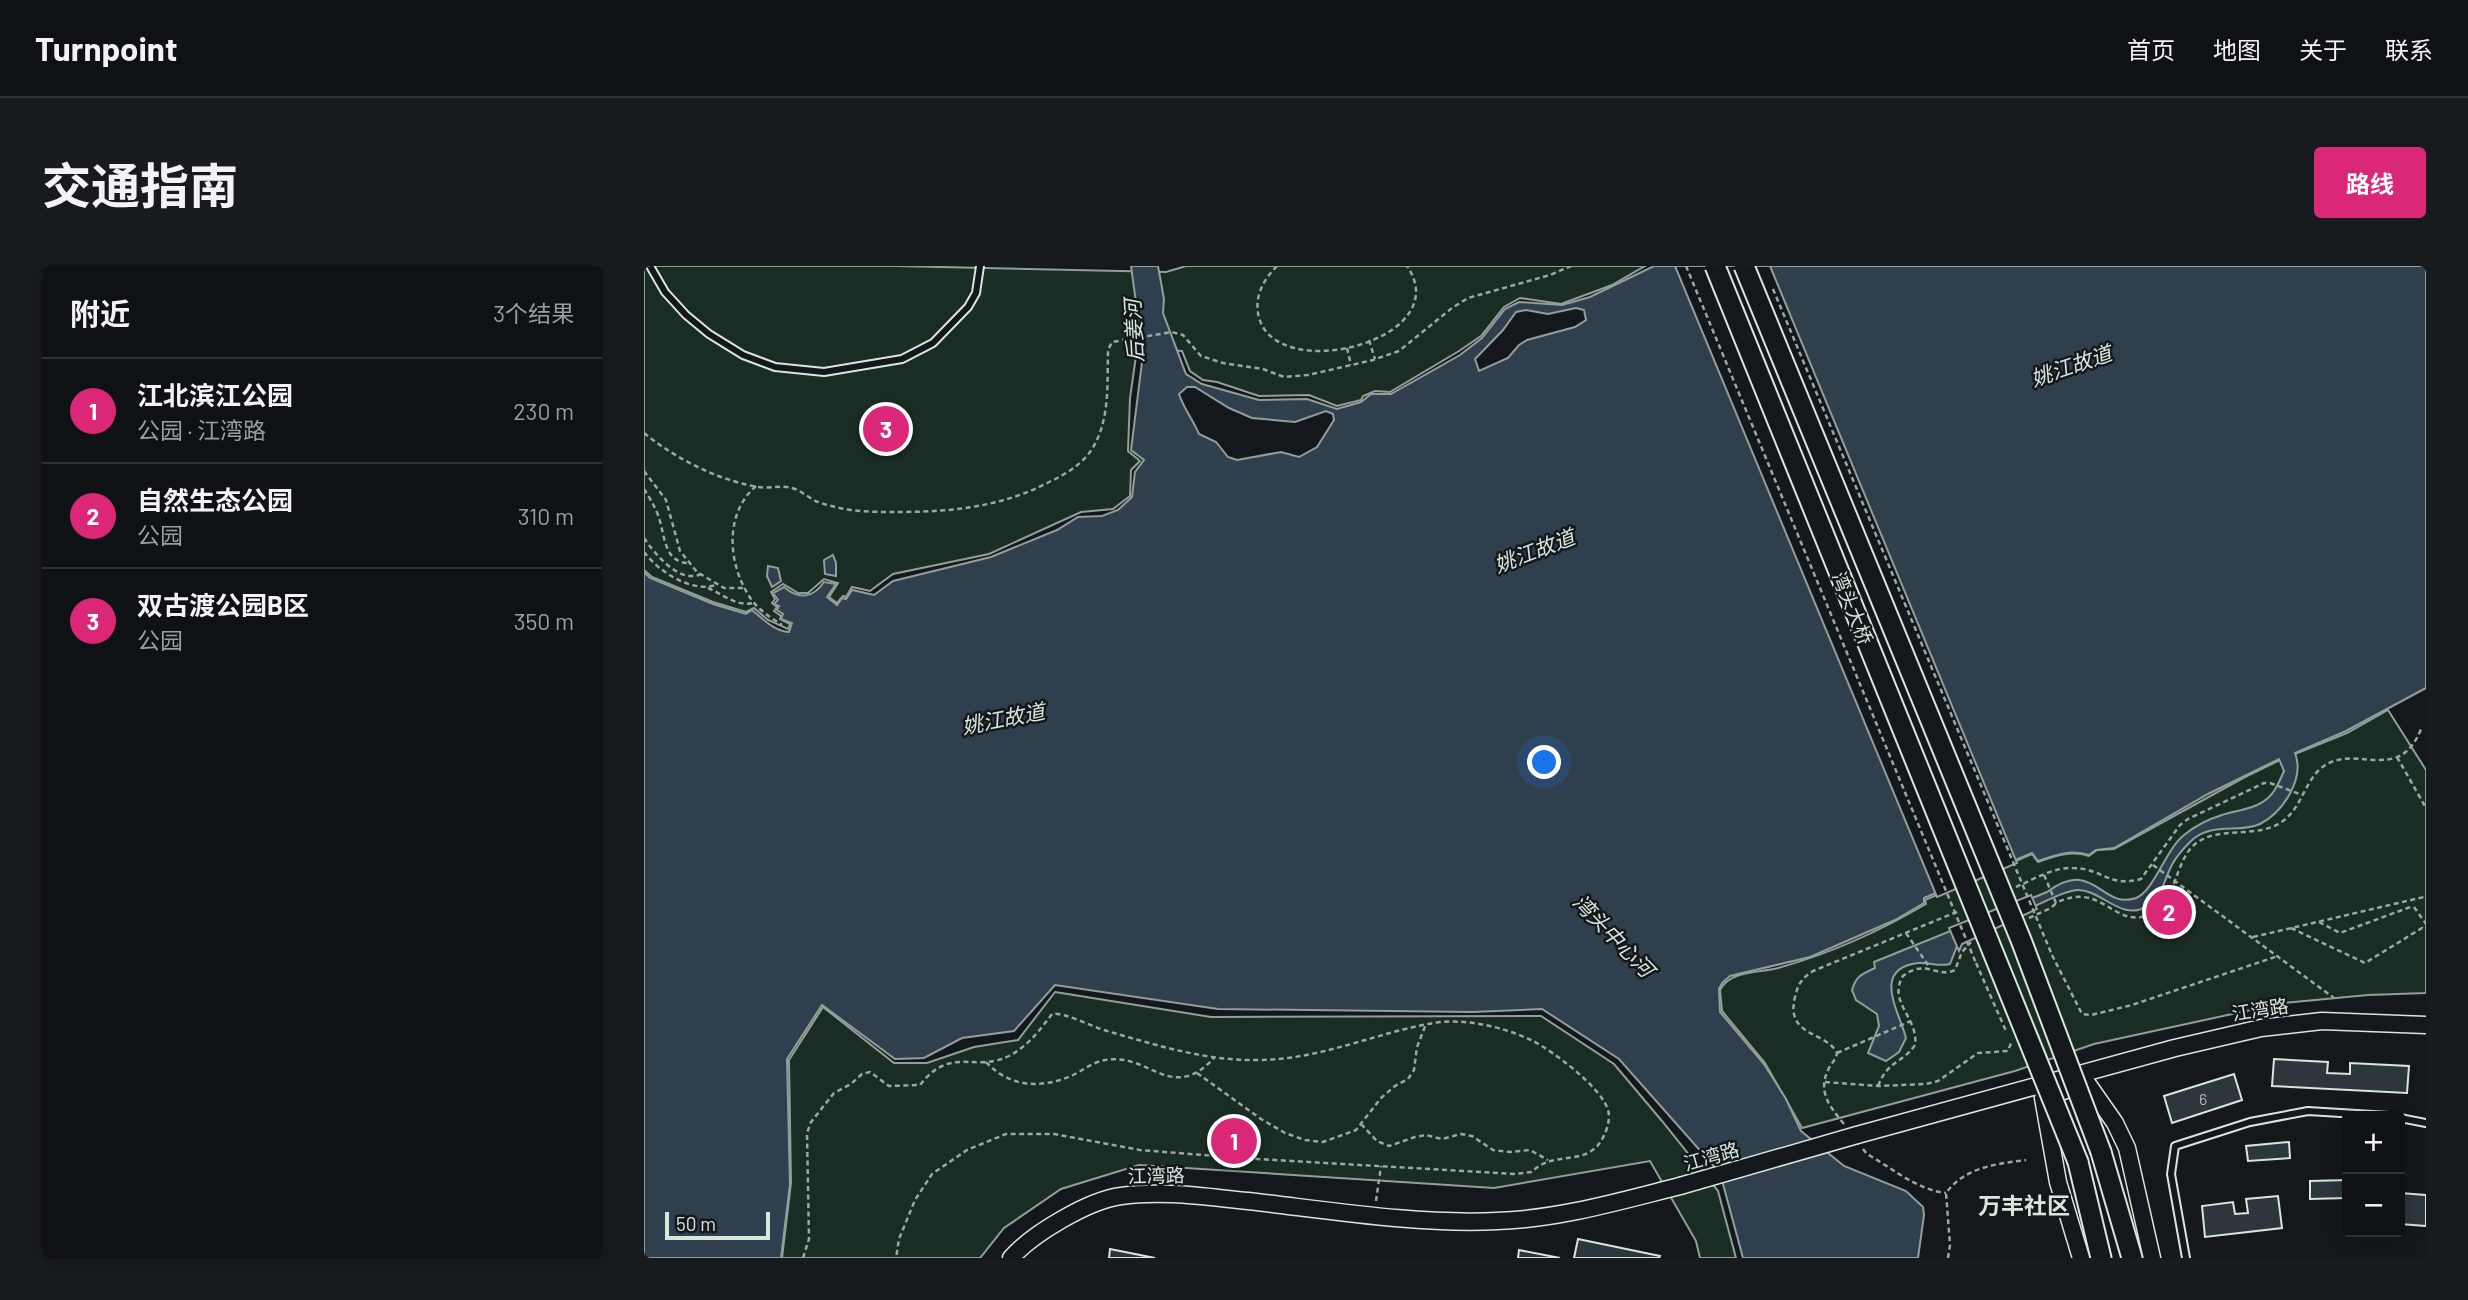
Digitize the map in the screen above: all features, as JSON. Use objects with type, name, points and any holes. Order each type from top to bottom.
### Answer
[{"type":"main road","name":"湾头大桥","points":[[1715,266],[1986,943],[2078,1161],[2101,1258]]},
{"type":"main road","name":"湾头大桥","points":[[1744,266],[2021,940],[2101,1152],[2132,1258]]},
{"type":"street","name":"江湾路","points":[[1011,1258],[1023,1244],[1070,1215],[1119,1196],[1180,1194],[1374,1214],[1496,1221],[1542,1217],[1680,1186],[2175,1048],[2261,1028],[2322,1021],[2426,1025]]},
{"type":"street","points":[[2081,1258],[2058,1182],[2043,1098],[2087,1083],[2115,1123],[2127,1148],[2151,1258]]},
{"type":"lane","points":[[650,266],[665,292],[686,315],[709,334],[743,355],[775,367],[824,372],[902,359],[933,342],[968,307],[976,293],[980,266]]},
{"type":"lane","points":[[2186,1258],[2171,1174],[2175,1146],[2250,1122],[2308,1111],[2342,1113]]},
{"type":"lane","points":[[2405,1119],[2426,1123]]},
{"type":"path","points":[[1277,266],[1263,284],[1257,306],[1259,323],[1282,344],[1311,351],[1347,348],[1392,330],[1407,317],[1416,289],[1414,276],[1406,266]]},
{"type":"path","points":[[644,433],[663,449],[704,469],[756,486],[795,489],[817,502],[846,509],[933,512],[962,509],[1000,502],[1030,492],[1073,469],[1087,456],[1095,442],[1106,408],[1108,349],[1112,342],[1172,332],[1183,335],[1201,356],[1223,363],[1263,369],[1284,377],[1308,375],[1399,351],[1468,298],[1550,275],[1572,266]]},
{"type":"path","points":[[1686,266],[2006,1032]]},
{"type":"path","points":[[1769,279],[2052,954],[2082,1014],[2091,1015],[2132,1004],[2278,956]]},
{"type":"path","points":[[1369,340],[1375,359]]},
{"type":"path","points":[[1347,348],[1352,365]]},
{"type":"path","points":[[644,471],[666,500],[680,551],[690,563],[716,585],[737,590],[745,588]]},
{"type":"path","points":[[756,486],[738,510],[732,535],[733,556],[745,588],[754,602],[782,625]]},
{"type":"path","points":[[644,489],[659,516],[664,542],[670,554],[683,563],[690,563]]},
{"type":"path","points":[[644,538],[666,564],[693,577],[701,574]]},
{"type":"path","points":[[644,552],[657,567],[672,577],[708,588],[745,605],[754,602]]},
{"type":"path","points":[[708,588],[716,585]]},
{"type":"path","points":[[2028,918],[2051,908],[2055,901],[2079,895],[2091,897],[2121,914],[2143,917],[2160,906],[2185,858],[2201,840],[2213,835],[2265,831],[2288,816],[2315,774],[2324,766],[2342,760],[2391,760],[2406,753],[2416,741],[2421,729]]},
{"type":"path","points":[[2397,757],[2426,808]]},
{"type":"path","points":[[2006,891],[2057,870],[2073,868],[2094,872],[2119,882],[2128,883],[2141,879],[2155,866],[2180,825],[2264,783],[2302,795]]},
{"type":"path","points":[[2155,866],[2334,998]]},
{"type":"path","points":[[2044,875],[2055,901]]},
{"type":"path","points":[[2253,937],[2409,900],[2424,897],[2426,899]]},
{"type":"path","points":[[2409,900],[2426,924]]},
{"type":"path","points":[[1838,1053],[1834,1047],[1811,1035],[1797,1021],[1793,1002],[1803,977],[1969,906]]},
{"type":"path","points":[[2318,922],[2340,933],[2413,906]]},
{"type":"path","points":[[2291,928],[2365,962],[2422,928],[2426,930]]},
{"type":"path","points":[[1906,933],[1929,966]]},
{"type":"path","points":[[1878,1086],[1884,1072],[1907,1055],[1915,1045],[1916,1037],[1911,1021],[1897,996],[1899,982],[1907,973],[1929,966],[1949,973],[1955,970],[1969,942],[1986,943]]},
{"type":"path","points":[[803,1258],[808,1239],[807,1133],[810,1122],[834,1093],[862,1074],[870,1072],[889,1086],[908,1086],[920,1084],[940,1066],[954,1061],[986,1062],[1009,1056],[1033,1039],[1052,1014],[1059,1013],[1087,1025],[1143,1041],[1215,1057],[1258,1060],[1297,1057],[1334,1050],[1426,1024],[1460,1022],[1492,1027],[1531,1040],[1562,1058],[1598,1094],[1608,1110],[1608,1124],[1601,1141],[1592,1151],[1577,1157],[1548,1160],[1532,1172],[1513,1174],[1140,1150],[1054,1134],[1006,1134],[967,1150],[932,1174],[915,1200],[899,1239],[896,1258]]},
{"type":"path","points":[[1911,1021],[1838,1053],[1823,1091],[1828,1104],[1867,1154],[1915,1183],[1931,1191],[1945,1193]]},
{"type":"path","points":[[1197,1073],[1261,1119],[1286,1133],[1305,1140],[1323,1142],[1356,1130],[1381,1098],[1408,1079],[1415,1070],[1417,1047],[1426,1024]]},
{"type":"path","points":[[1825,1082],[1878,1086],[1926,1084],[1938,1081],[1978,1053],[2008,1051],[2011,1043]]},
{"type":"path","points":[[986,1062],[1004,1078],[1017,1083],[1035,1084],[1052,1083],[1103,1060],[1118,1059],[1157,1073],[1176,1077],[1190,1076],[1203,1070],[1215,1057]]},
{"type":"path","points":[[1361,1124],[1377,1141],[1389,1146],[1426,1135],[1442,1139],[1461,1134],[1472,1136],[1493,1150],[1530,1150],[1548,1160]]},
{"type":"path","points":[[1945,1193],[1960,1178],[1972,1171],[1994,1164],[2026,1160]]},
{"type":"path","points":[[1374,1214],[1381,1166]]},
{"type":"path","points":[[1945,1193],[1950,1245],[1948,1258]]},
{"type":"green space","points":[[644,266],[897,266],[1166,272],[1186,266],[1645,266],[1612,285],[1561,304],[1520,298],[1504,307],[1481,336],[1390,392],[1375,391],[1363,396],[1361,400],[1337,406],[1309,395],[1259,396],[1203,380],[1190,371],[1182,351],[1137,349],[1130,398],[1128,451],[1140,461],[1131,470],[1130,496],[1113,509],[1081,512],[989,554],[893,574],[870,591],[852,587],[846,597],[843,596],[837,603],[829,597],[838,583],[824,579],[808,593],[798,593],[783,584],[771,592],[775,599],[772,603],[777,607],[774,611],[781,616],[780,619],[790,624],[788,629],[768,620],[754,608],[746,612],[713,602],[652,577],[644,570]]},
{"type":"green space","points":[[2388,710],[2426,770],[2426,993],[2283,1003],[2094,1044],[2015,1071],[1802,1128],[1765,1063],[1722,1011],[1720,990],[1731,979],[1746,973],[1778,968],[1835,949],[1909,914],[1926,904],[1925,900],[2032,854],[2038,862],[2063,854],[2089,856],[2097,850],[2114,849],[2245,777],[2347,733]]},
{"type":"green space","points":[[1055,992],[1211,1017],[1541,1016],[1614,1064],[1662,1121],[1718,1191],[1736,1258],[1700,1258],[1696,1241],[1650,1161],[1494,1188],[1139,1165],[1061,1189],[1004,1228],[980,1258],[782,1258],[791,1183],[789,1060],[823,1007],[894,1063],[927,1063],[974,1047],[1018,1040]]},
{"type":"water","points":[[1131,266],[1158,266],[1164,299],[1163,313],[1186,374],[1202,384],[1259,400],[1307,399],[1337,409],[1361,402],[1371,394],[1391,394],[1460,355],[1482,338],[1505,309],[1519,302],[1562,305],[1590,297],[1654,266],[2426,266],[2426,688],[2346,731],[2295,753],[2297,773],[2294,784],[2277,812],[2252,827],[2216,830],[2198,836],[2176,858],[2160,893],[2146,907],[2128,910],[2086,891],[2072,891],[1959,941],[1950,964],[1918,963],[1895,973],[1892,993],[1906,1038],[1899,1052],[1886,1061],[1868,1053],[1879,1026],[1877,1014],[1856,1000],[1852,990],[1860,976],[1875,968],[1874,962],[2047,892],[2063,883],[2076,880],[2087,882],[2114,897],[2124,900],[2136,898],[2149,887],[2171,850],[2188,832],[2222,815],[2251,808],[2269,797],[2284,771],[2279,759],[2208,794],[2114,848],[2096,850],[2089,855],[2063,854],[2038,861],[2032,853],[1924,898],[1924,903],[1895,920],[1810,957],[1730,976],[1722,983],[1719,989],[1720,1012],[1764,1064],[1786,1099],[1801,1131],[1844,1166],[1906,1191],[1923,1207],[1918,1258],[1743,1258],[1720,1173],[1619,1059],[1542,1009],[1473,1012],[1218,1009],[1055,985],[1014,1031],[962,1038],[924,1058],[895,1059],[822,1005],[787,1059],[790,1184],[781,1258],[644,1258],[644,572],[650,578],[713,604],[746,614],[752,610],[774,627],[789,632],[792,623],[781,619],[783,614],[777,610],[779,606],[774,604],[778,600],[773,593],[784,587],[795,594],[806,595],[824,582],[836,584],[827,597],[837,605],[842,598],[846,599],[852,590],[874,595],[893,581],[991,557],[1057,530],[1078,517],[1102,516],[1118,510],[1132,497],[1135,472],[1144,460],[1131,450],[1143,354]],"holes":[[[1576,308],[1584,310],[1586,320],[1575,327],[1527,340],[1508,358],[1479,371],[1475,359],[1516,312],[1526,310],[1548,314]],[[1187,387],[1195,387],[1229,408],[1252,418],[1295,422],[1326,411],[1333,414],[1334,420],[1317,447],[1299,457],[1281,452],[1237,460],[1228,457],[1216,442],[1199,434],[1179,394]]]},
{"type":"water","points":[[833,555],[836,576],[825,574],[824,560]]},
{"type":"water","points":[[768,566],[778,568],[781,581],[772,587],[767,576]]},
{"type":"pier","points":[[1675,266],[1770,266],[2017,863],[1937,897]]},
{"type":"pier","points":[[2031,895],[2037,909],[1962,944],[1959,951],[1949,928]]},
{"type":"building","points":[[2274,1059],[2328,1062],[2327,1073],[2350,1074],[2350,1063],[2409,1066],[2407,1093],[2272,1086]]},
{"type":"building","points":[[2234,1074],[2242,1100],[2172,1123],[2164,1096]]},
{"type":"building","points":[[2289,1142],[2290,1158],[2248,1161],[2246,1146]]},
{"type":"building","points":[[2342,1180],[2342,1198],[2310,1199],[2310,1181]]},
{"type":"building","points":[[2405,1193],[2426,1195],[2426,1226],[2405,1224]]},
{"type":"building","points":[[2278,1196],[2282,1228],[2205,1237],[2202,1206],[2233,1202],[2235,1214],[2248,1213],[2246,1199]]},
{"type":"building","points":[[1578,1239],[1660,1256],[1574,1258]]},
{"type":"building","points":[[1110,1249],[1155,1258],[1109,1258]]},
{"type":"building","points":[[1519,1250],[1560,1258],[1518,1258]]},
{"type":"place","name":"双古渡公园B区","points":[[886,429]]},
{"type":"place","name":"自然生态公园","points":[[2169,912]]},
{"type":"place","name":"江北滨江公园","points":[[1234,1141]]},
{"type":"district","name":"万丰社区","points":[[2024,1205]]},
{"type":"water label","name":"后姜河","points":[[1133,331]]},
{"type":"water label","name":"姚江故道","points":[[2071,365]]},
{"type":"water label","name":"姚江故道","points":[[1534,550]]},
{"type":"water label","name":"姚江故道","points":[[1003,718]]},
{"type":"water label","name":"湾头中心河","points":[[1614,935]]}]
